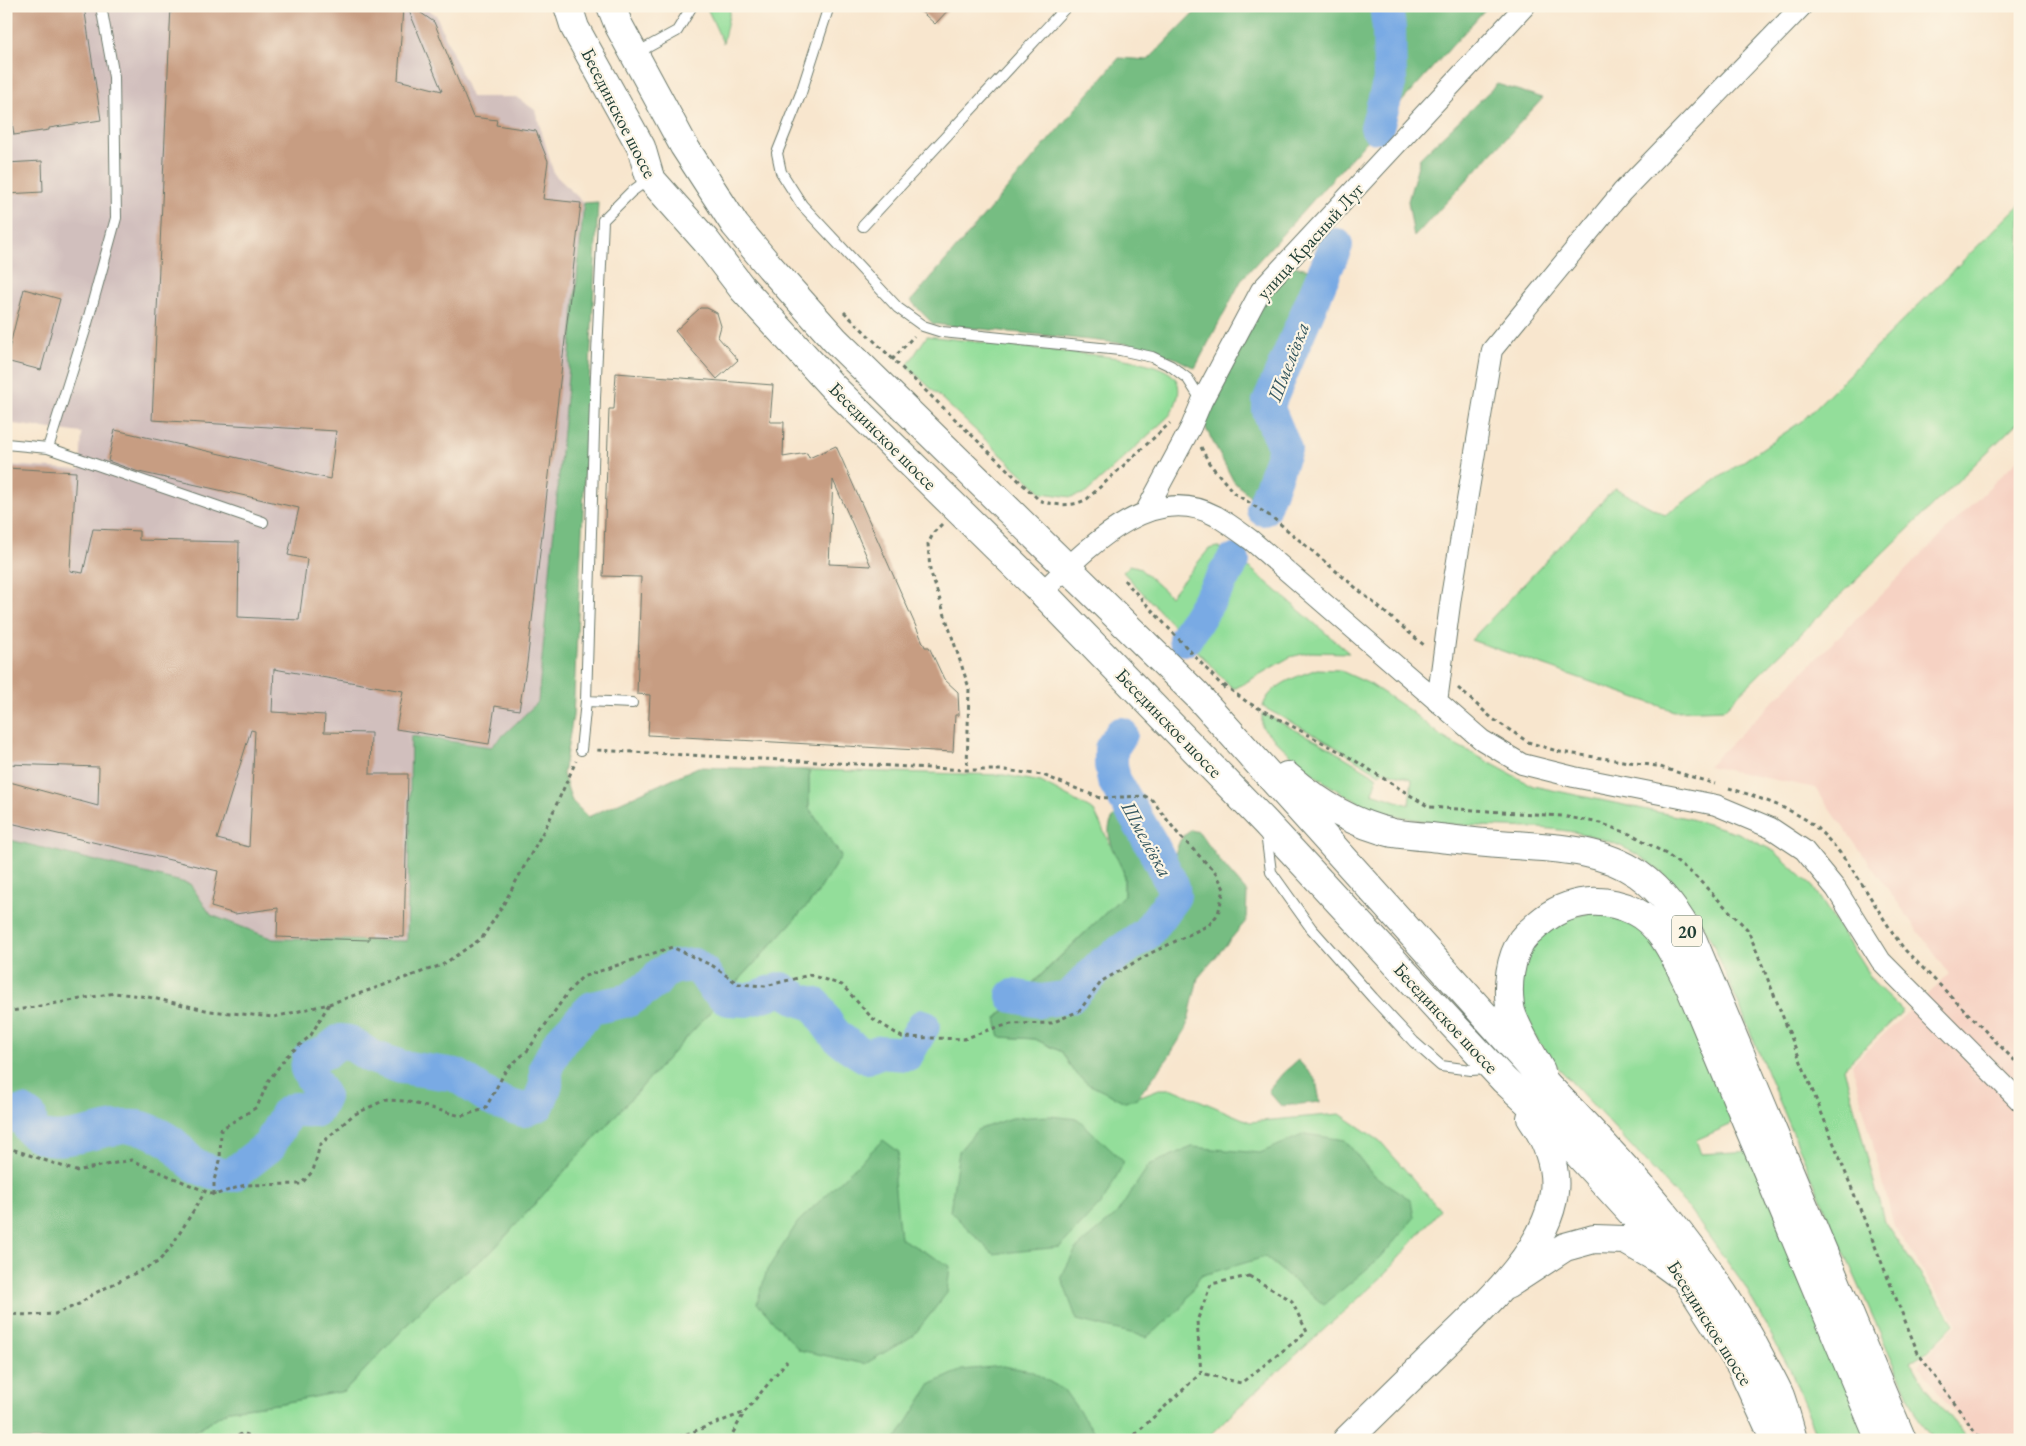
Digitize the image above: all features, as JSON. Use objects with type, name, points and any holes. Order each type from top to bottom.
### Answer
[{"type":"main road","name":"Бесединское шоссе","points":[[568,6],[575,28],[640,147],[650,178],[706,241],[742,288],[832,386],[1042,592],[1264,822],[1499,1074],[1553,1127],[1648,1231],[1688,1282],[1742,1368],[1775,1440]]},
{"type":"main road","name":"Бесединское шоссе","points":[[611,6],[634,54],[684,146],[735,225],[770,267],[834,340],[1068,567],[1220,702],[1550,1088],[1669,1217],[1721,1289],[1750,1337],[1780,1396],[1793,1440]]},
{"type":"main road","name":"20","points":[[1220,702],[1309,795],[1351,819],[1392,833],[1482,843],[1576,850],[1620,865],[1637,874],[1657,890],[1682,921],[1693,942],[1902,1440]]},
{"type":"main road","points":[[1550,1088],[1510,1008],[1509,973],[1522,940],[1545,917],[1574,904],[1603,901],[1635,912],[1651,924],[1664,938],[1690,987],[1880,1440]]},
{"type":"main road","points":[[1347,1440],[1504,1287],[1531,1250],[1546,1220],[1554,1192],[1552,1159],[1538,1128],[1499,1074]]},
{"type":"main road","points":[[1504,1287],[1565,1247],[1594,1239],[1624,1240],[1655,1257],[1688,1282]]},
{"type":"main road","points":[[1780,1396],[1800,1440]]},
{"type":"street","name":"улица Красный Луг","points":[[1146,511],[1261,290],[1525,6]]},
{"type":"street","points":[[1437,702],[1451,597],[1492,350],[1622,192],[1802,6]]},
{"type":"street","points":[[1042,592],[1090,547],[1128,519],[1146,511],[1170,507],[1191,507],[1215,515],[1251,540],[1482,740],[1522,764],[1574,777],[1716,805],[1771,828],[1804,850],[1836,889],[1881,961],[2020,1101]]},
{"type":"lane","points":[[48,448],[86,327],[116,218],[114,77],[101,6]]},
{"type":"lane","points":[[634,54],[676,31],[692,6]]},
{"type":"lane","points":[[829,6],[801,93],[777,152],[781,172],[802,205],[898,308],[923,326],[942,332],[1120,350],[1152,357],[1172,366],[1188,379],[1202,401]]},
{"type":"lane","points":[[863,226],[1067,6]]},
{"type":"lane","points":[[581,750],[586,701],[595,398],[603,220],[630,192],[650,178]]},
{"type":"lane","points":[[595,398],[606,399]]},
{"type":"lane","points":[[6,444],[48,448],[263,522]]},
{"type":"lane","points":[[586,701],[632,704]]},
{"type":"lane","points":[[1264,822],[1271,872],[1311,928],[1414,1042],[1441,1066],[1499,1074]]},
{"type":"path","points":[[838,308],[1039,500],[1046,503],[1078,504],[1087,499],[1172,421]]},
{"type":"path","points":[[892,360],[923,326]]},
{"type":"path","points":[[1191,427],[1209,463],[1234,493],[1273,518]]},
{"type":"path","points":[[944,522],[934,532],[928,544],[930,570],[969,688],[967,770]]},
{"type":"path","points":[[1124,580],[1220,682],[1247,702],[1346,755],[1386,780]]},
{"type":"path","points":[[1220,682],[1220,702]]},
{"type":"path","points":[[6,1012],[115,993],[148,997],[210,1011],[274,1017],[329,1004],[442,965],[482,938],[502,907],[549,821],[581,750],[967,770],[1004,770],[1043,775],[1100,798],[1145,796],[1152,800],[1179,835],[1216,873],[1224,889],[1218,914],[1209,925],[1151,953],[1102,981],[1079,1011],[1052,1023],[1011,1024],[964,1039],[902,1037],[872,1018],[842,985],[810,975],[765,986],[738,984],[713,966],[672,947],[582,977],[568,992],[528,1050],[506,1070],[485,1109],[461,1116],[405,1101],[385,1100],[353,1115],[320,1145],[313,1171],[301,1184],[245,1185],[214,1195],[131,1160],[76,1171],[6,1147]]},
{"type":"path","points":[[214,1195],[214,1180],[220,1161],[221,1129],[257,1106],[269,1080],[287,1056],[311,1035],[329,1004]]},
{"type":"path","points":[[6,1314],[31,1316],[55,1314],[79,1304],[94,1294],[158,1262],[171,1247],[205,1192]]},
{"type":"path","points":[[1249,1276],[1291,1300],[1307,1332],[1241,1382],[1201,1373],[1197,1321],[1211,1284],[1249,1276]]},
{"type":"path","points":[[728,1440],[744,1413],[787,1361]]},
{"type":"path","points":[[1129,1440],[1201,1373]]},
{"type":"path","points":[[671,1440],[744,1413]]},
{"type":"path","points":[[231,1440],[243,1432],[260,1440]]},
{"type":"shaded area","points":[[6,6],[423,6],[436,15],[471,97],[516,97],[535,110],[554,174],[584,203],[538,702],[491,747],[411,736],[407,941],[273,939],[211,915],[190,884],[6,839],[6,465],[80,470],[82,433],[6,423]]},
{"type":"shaded area","points":[[2020,457],[2020,1440],[1975,1440],[1918,1365],[1957,1324],[1894,1226],[1852,1064],[1949,974],[1815,788],[1708,766]]},
{"type":"green space","points":[[706,6],[731,6],[723,43]]},
{"type":"green space","points":[[1201,6],[1488,6],[1242,279],[1195,368],[1175,358],[1128,344],[933,324],[911,301],[1119,58],[1148,60]]},
{"type":"green space","points":[[1497,84],[1543,98],[1414,237],[1408,201],[1420,158]]},
{"type":"green space","points":[[598,202],[573,716],[563,774],[572,801],[588,817],[698,767],[809,770],[809,808],[841,856],[815,897],[491,1252],[435,1295],[345,1391],[277,1404],[229,1410],[180,1440],[6,1440],[6,839],[190,884],[211,915],[273,939],[407,941],[411,736],[491,747],[538,702],[584,203]]},
{"type":"green space","points":[[2020,204],[2020,420],[1724,709],[1674,711],[1471,640],[1615,488],[1665,515],[1802,421]]},
{"type":"green space","points":[[1293,266],[1320,271],[1263,407],[1278,442],[1252,498],[1234,482],[1203,423],[1265,299]]},
{"type":"green space","points":[[927,336],[1133,360],[1171,374],[1178,383],[1177,400],[1170,415],[1086,493],[1071,497],[1042,493],[907,366]]},
{"type":"green space","points":[[1218,547],[1236,556],[1349,653],[1311,652],[1290,657],[1236,688],[1232,688],[1123,572],[1130,565],[1138,567],[1170,596],[1209,549]]},
{"type":"green space","points":[[1317,669],[1339,670],[1370,684],[1409,710],[1442,737],[1533,786],[1691,819],[1738,833],[1774,851],[1813,887],[1875,984],[1903,1011],[1844,1068],[1884,1221],[1954,1324],[1926,1353],[1911,1362],[1924,1385],[1968,1440],[1933,1440],[1920,1422],[1831,1223],[1713,944],[1682,894],[1664,875],[1644,859],[1596,837],[1569,831],[1463,825],[1406,818],[1369,807],[1335,789],[1304,767],[1262,727],[1262,713],[1323,744],[1377,777],[1372,793],[1409,805],[1412,779],[1384,771],[1379,774],[1326,741],[1263,707],[1271,693],[1285,682]]},
{"type":"green space","points":[[809,770],[1004,775],[1041,782],[1094,811],[1124,873],[1124,895],[996,1018],[1000,1037],[1035,1039],[1062,1052],[1073,1071],[1125,1102],[1159,1089],[1173,1089],[1250,1122],[1340,1114],[1380,1141],[1440,1210],[1384,1275],[1205,1440],[180,1440],[229,1410],[277,1404],[345,1391],[435,1295],[491,1252],[815,897],[841,856],[809,808]]},
{"type":"green space","points":[[1119,812],[1123,814],[1154,862],[1172,859],[1183,837],[1191,830],[1199,832],[1221,862],[1247,892],[1246,921],[1198,978],[1186,1029],[1168,1058],[1137,1098],[1125,1102],[1088,1084],[1073,1071],[1062,1052],[1035,1039],[1000,1037],[996,1019],[1124,895],[1123,870],[1110,840],[1109,832],[1113,818]]},
{"type":"green space","points":[[1602,908],[1652,934],[1735,1110],[1730,1125],[1696,1140],[1701,1154],[1752,1151],[1871,1440],[1819,1440],[1791,1372],[1746,1288],[1687,1206],[1552,1061],[1527,1025],[1517,992],[1532,944],[1550,925]]},
{"type":"green space","points":[[1298,1060],[1316,1080],[1320,1102],[1281,1106],[1268,1091],[1283,1073]]},
{"type":"green space","points":[[1050,1116],[1078,1119],[1124,1162],[1104,1200],[1060,1247],[993,1254],[950,1211],[959,1151],[977,1130],[1011,1118]]},
{"type":"green space","points":[[1305,1134],[1345,1140],[1372,1174],[1411,1200],[1414,1218],[1381,1257],[1324,1305],[1265,1257],[1200,1276],[1181,1309],[1147,1337],[1077,1320],[1061,1277],[1076,1249],[1116,1215],[1149,1165],[1192,1147],[1260,1153]]},
{"type":"green space","points":[[883,1140],[899,1152],[894,1180],[900,1238],[950,1266],[947,1293],[914,1335],[865,1364],[799,1350],[757,1303],[767,1270],[798,1222]]},
{"type":"green space","points":[[1003,1366],[1031,1371],[1064,1390],[1100,1440],[896,1440],[931,1384],[962,1370]]},
{"type":"building","points":[[6,6],[84,6],[101,120],[14,135],[6,82]]},
{"type":"building","points":[[171,6],[383,6],[403,8],[398,80],[442,91],[407,6],[411,6],[434,22],[473,117],[497,120],[496,125],[536,131],[548,161],[543,199],[581,203],[527,663],[519,710],[495,706],[489,744],[396,729],[403,691],[274,669],[272,712],[325,715],[324,732],[371,733],[370,774],[408,774],[404,937],[369,936],[369,940],[277,937],[278,908],[235,914],[211,907],[218,871],[6,822],[6,781],[98,806],[99,767],[6,764],[6,468],[76,472],[70,571],[83,573],[93,529],[139,531],[139,540],[239,542],[238,617],[299,620],[307,559],[288,555],[299,508],[139,472],[108,461],[115,430],[330,479],[336,431],[152,420]],"holes":[[[251,730],[255,731],[249,847],[217,839]]]},
{"type":"building","points":[[915,6],[952,6],[935,24]]},
{"type":"building","points":[[42,161],[43,192],[6,194],[6,163]]},
{"type":"building","points":[[24,289],[60,299],[41,370],[6,361]]},
{"type":"building","points":[[700,308],[707,308],[717,313],[721,326],[718,337],[738,360],[717,379],[675,331]]},
{"type":"building","points":[[616,373],[773,385],[770,422],[784,422],[783,457],[807,453],[809,458],[836,446],[925,647],[929,647],[944,679],[958,692],[959,715],[955,715],[953,752],[648,735],[650,695],[637,694],[641,577],[603,576],[609,409],[614,409]],"holes":[[[833,480],[871,566],[829,564]]]},
{"type":"waterway","name":"Шмелёвка","points":[[1377,127],[1390,80],[1389,28],[1386,6]]},
{"type":"waterway","name":"Шмелёвка","points":[[1263,509],[1285,449],[1269,411],[1269,402],[1336,245]]},
{"type":"waterway","name":"Шмелёвка","points":[[1185,639],[1233,561]]},
{"type":"waterway","name":"Шмелёвка","points":[[1013,996],[1040,1001],[1070,997],[1100,966],[1147,933],[1174,896],[1173,887],[1152,845],[1114,780],[1111,765],[1111,749],[1121,734]]},
{"type":"waterway","name":"Шмелёвка","points":[[6,1117],[23,1112],[30,1117],[30,1129],[40,1136],[52,1139],[80,1136],[124,1127],[141,1128],[168,1140],[188,1160],[200,1168],[232,1175],[269,1146],[287,1113],[295,1109],[316,1111],[323,1097],[307,1069],[309,1058],[326,1052],[340,1041],[349,1042],[370,1056],[401,1067],[456,1075],[495,1101],[523,1110],[538,1105],[546,1085],[546,1067],[560,1041],[592,1008],[629,1000],[655,982],[662,973],[675,967],[694,965],[704,973],[714,988],[728,999],[747,1000],[782,989],[800,1000],[816,1005],[837,1036],[867,1057],[878,1052],[907,1054],[923,1026]]}]
